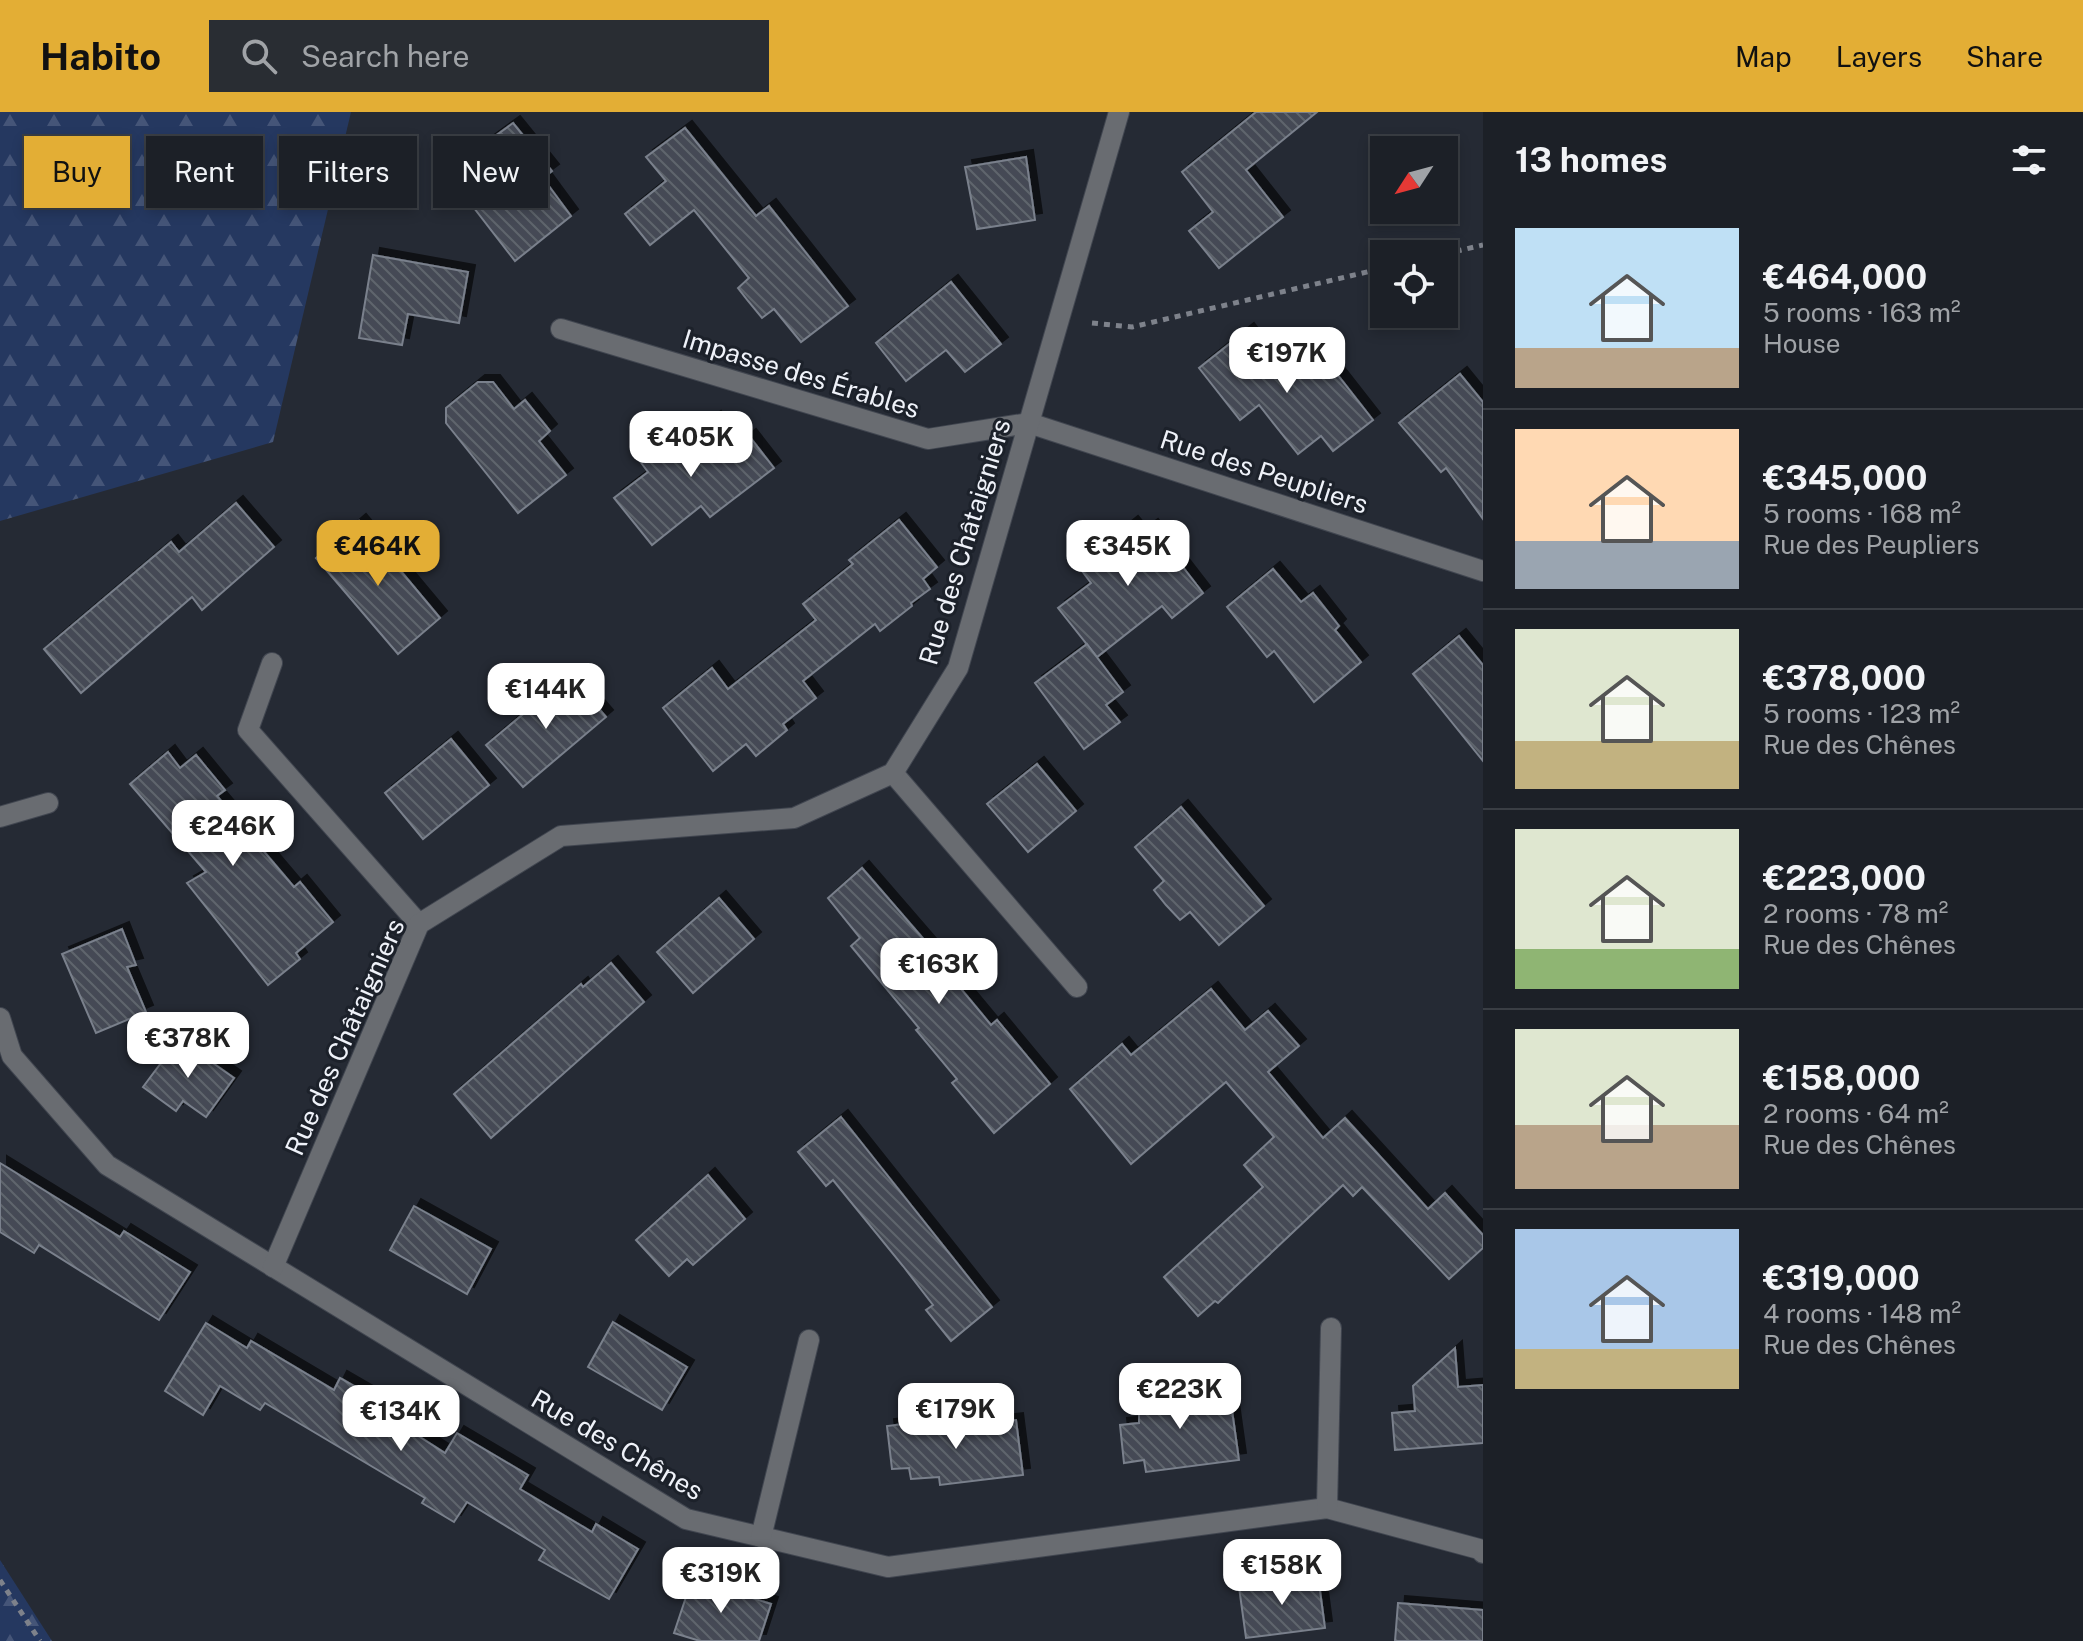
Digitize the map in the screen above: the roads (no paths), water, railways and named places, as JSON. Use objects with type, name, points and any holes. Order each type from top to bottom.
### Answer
[{"type":"street","name":"Rue des Châtaigniers","points":[[273,1267],[419,924],[561,836],[794,818],[893,773],[958,668],[1119,112]]},
{"type":"street","name":"Impasse des Érables","points":[[561,329],[928,439],[1029,423]]},
{"type":"street","name":"Rue des Peupliers","points":[[1029,423],[1483,571]]},
{"type":"street","points":[[272,663],[248,730],[419,924]]},
{"type":"street","points":[[893,773],[1077,987]]},
{"type":"street","points":[[0,817],[48,803]]},
{"type":"street","name":"Rue des Chênes","points":[[0,1018],[12,1056],[107,1165],[686,1519],[888,1567],[1327,1508],[1479,1549],[1483,1553]]},
{"type":"street","points":[[1327,1508],[1331,1328]]},
{"type":"street","points":[[761,1537],[809,1340]]}]
